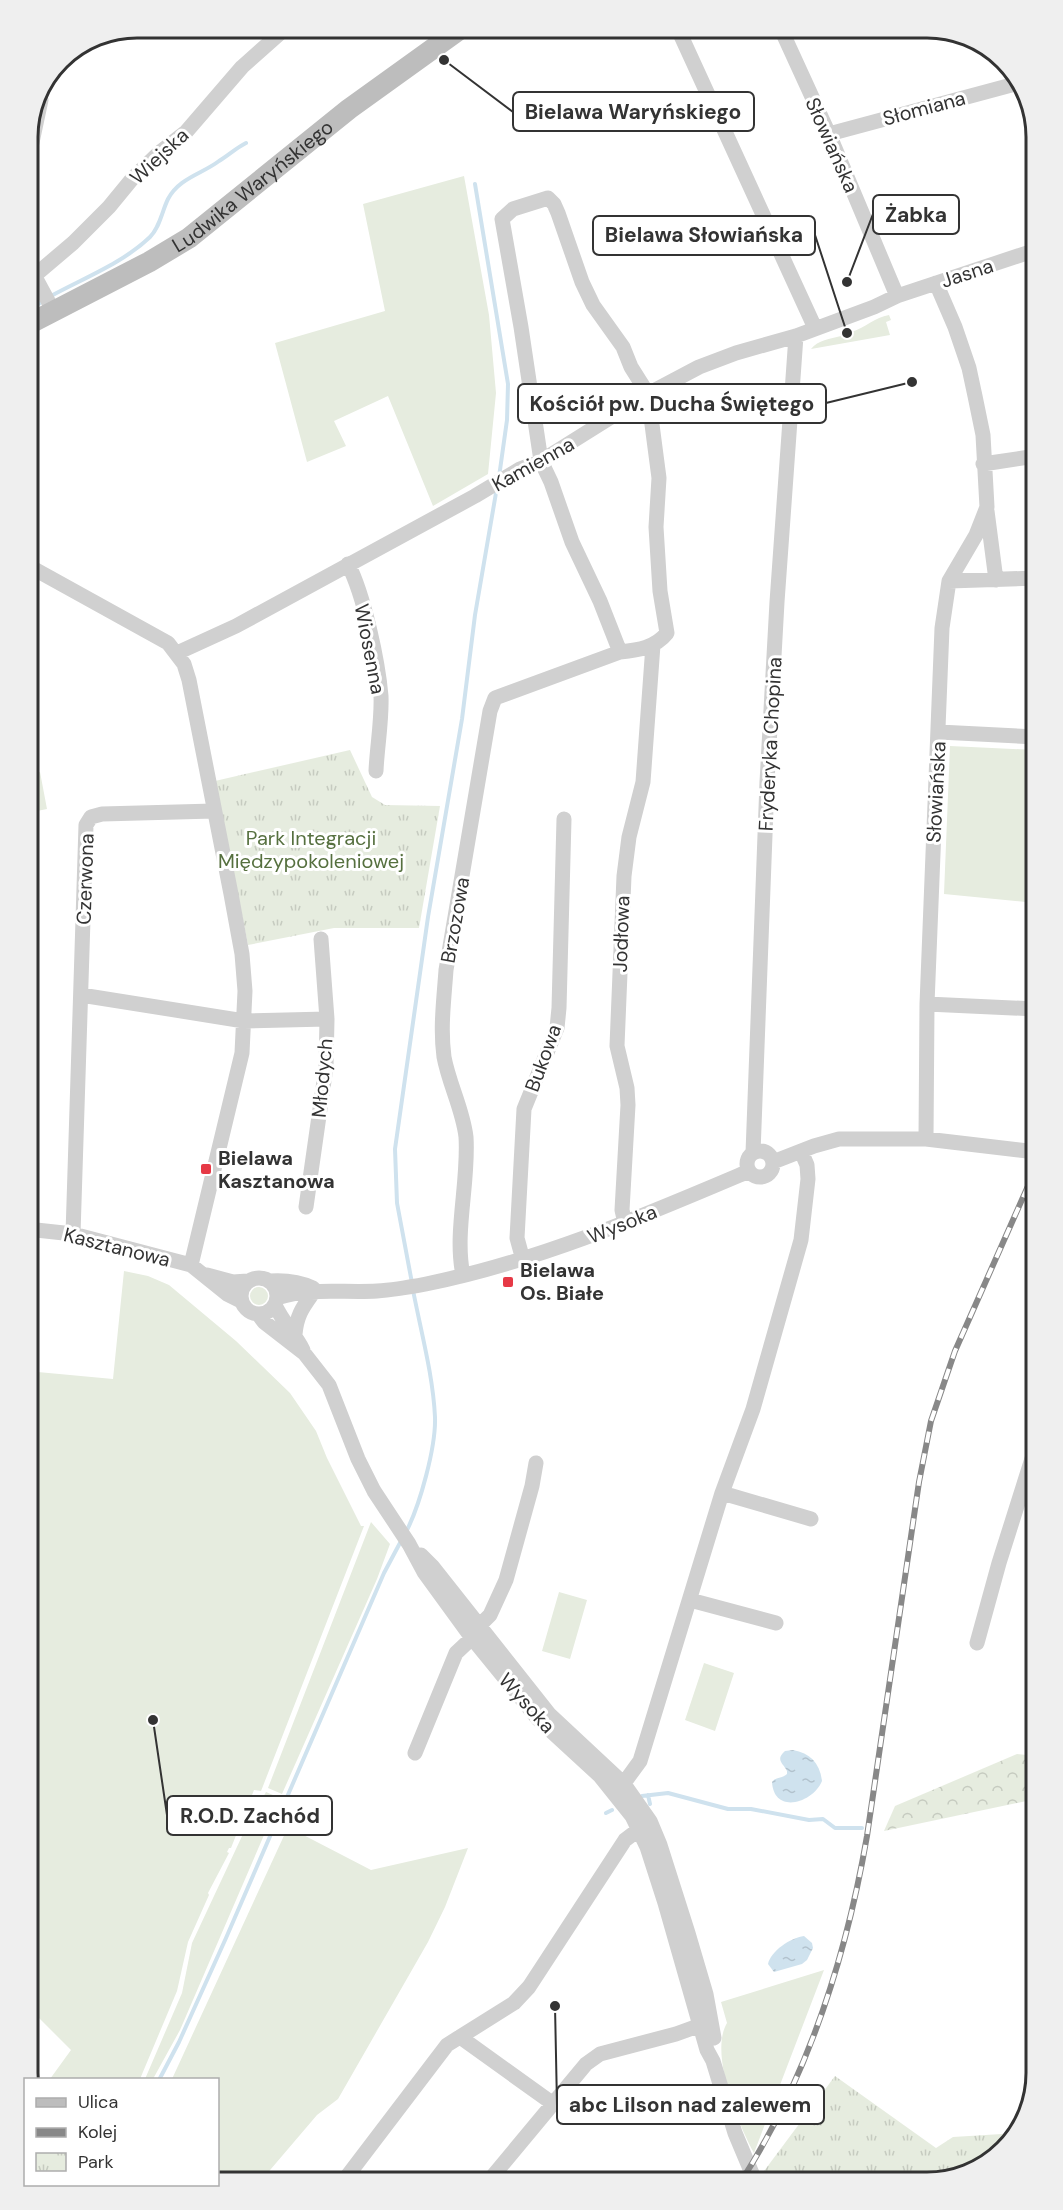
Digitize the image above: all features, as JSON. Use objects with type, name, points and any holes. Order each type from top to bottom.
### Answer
[{"type":"main road","name":"Ludwika Waryńskiego","points":[[38,313],[48,302],[149,262],[189,238],[349,109],[448,38]]},
{"type":"street","name":"Wiejska","points":[[38,273],[87,229],[159,153],[186,132],[242,67],[275,38]]},
{"type":"street","points":[[682,38],[815,328]]},
{"type":"street","name":"Słowiańska","points":[[785,38],[829,134],[897,296]]},
{"type":"street","name":"Słomiana","points":[[829,134],[1011,85]]},
{"type":"street","points":[[620,652],[600,601],[572,542],[551,482],[541,461],[502,219],[513,208],[548,198],[554,204],[589,297],[623,347],[631,367],[648,394],[659,478],[656,527],[660,591],[667,627],[667,633],[653,645]]},
{"type":"street","name":"Jasna","points":[[897,296],[1026,253]]},
{"type":"street","name":"Słowiańska","points":[[936,283],[969,368],[983,435],[983,464],[996,580]]},
{"type":"street","points":[[38,288],[48,302]]},
{"type":"street","name":"Kamienna","points":[[177,653],[236,626],[475,496],[520,469],[541,461],[648,394],[699,367],[736,353],[796,336],[897,296]]},
{"type":"street","name":"Fryderyka Chopina","points":[[753,1153],[768,771],[796,336]]},
{"type":"street","points":[[983,464],[1026,458]]},
{"type":"street","name":"Słowiańska","points":[[926,1139],[927,1004],[942,628],[949,581],[976,535],[987,507]]},
{"type":"street","name":"Wiosenna","points":[[348,564],[356,580],[378,675],[381,698],[376,771]]},
{"type":"street","points":[[38,571],[168,643],[177,653],[189,680],[242,954],[245,991],[242,1053],[191,1265]]},
{"type":"street","points":[[949,581],[1026,578]]},
{"type":"street","name":"Brzozowa","points":[[463,1275],[461,1257],[466,1180],[465,1135],[444,1056],[443,1011],[446,970],[490,711],[495,698],[620,652],[653,645]]},
{"type":"street","name":"Jodłowa","points":[[625,1223],[622,1210],[628,1105],[627,1088],[617,1046],[624,876],[629,837],[643,782],[652,684],[653,645]]},
{"type":"street","points":[[939,732],[1026,736]]},
{"type":"street","name":"Czerwona","points":[[73,1234],[86,825],[91,817],[102,814],[214,811]]},
{"type":"street","name":"Bukowa","points":[[523,1260],[517,1238],[522,1125],[527,1100],[556,1028],[559,1008],[564,819]]},
{"type":"street","name":"Młodych","points":[[306,1208],[326,1067],[327,1019],[321,939]]},
{"type":"street","points":[[81,995],[244,1021]]},
{"type":"street","points":[[927,1004],[1026,1009]]},
{"type":"street","name":"Młodych","points":[[244,1021],[327,1019]]},
{"type":"street","points":[[773,1162],[839,1139],[926,1139],[1026,1151]]},
{"type":"street","points":[[620,1789],[640,1761],[722,1493],[753,1410],[801,1240],[808,1179],[807,1166],[801,1151]]},
{"type":"street","points":[[766,1152],[773,1162],[772,1171],[765,1177],[756,1177],[749,1171],[747,1163],[753,1153],[766,1152]]},
{"type":"street","name":"Wysoka","points":[[749,1171],[625,1223],[523,1260],[428,1284],[379,1291],[315,1290],[276,1302],[283,1319],[295,1334],[304,1353],[329,1385],[358,1460],[374,1491],[409,1544],[424,1572],[475,1632],[538,1719],[600,1776],[620,1789],[644,1825],[665,1903],[704,2024],[716,2050],[713,2061],[735,2133],[751,2172]]},
{"type":"street","name":"Kasztanowa","points":[[38,1229],[73,1234],[191,1265],[227,1294],[241,1301]]},
{"type":"street","name":"Kasztanowa","points":[[204,1275],[233,1282],[248,1281]]},
{"type":"street","points":[[261,1278],[270,1281],[275,1286],[276,1302],[267,1313],[258,1314],[248,1311],[241,1301],[242,1289],[248,1281],[261,1278]]},
{"type":"street","name":"Wysoka","points":[[270,1281],[280,1280],[304,1284],[315,1290]]},
{"type":"street","points":[[295,1334],[299,1311],[315,1290]]},
{"type":"street","name":"Wysoka","points":[[258,1314],[264,1322],[304,1353]]},
{"type":"street","points":[[414,1753],[456,1653],[490,1615],[506,1580],[532,1486],[536,1463]]},
{"type":"street","points":[[977,1644],[1026,1478]]},
{"type":"street","points":[[722,1493],[811,1519]]},
{"type":"street","points":[[690,1600],[776,1623]]},
{"type":"street","points":[[350,2172],[447,2045],[514,2003],[529,1987],[625,1840],[644,1825]]},
{"type":"street","points":[[496,2172],[586,2064],[600,2054],[676,2034],[704,2024]]},
{"type":"street","points":[[460,2037],[552,2103]]},
{"type":"green space","points":[[464,176],[489,315],[496,393],[488,474],[433,506],[388,396],[334,421],[346,446],[307,462],[275,343],[385,311],[363,204]]},
{"type":"green space","points":[[889,315],[891,320],[886,322],[890,335],[811,349],[824,340],[852,335],[851,332]]},
{"type":"green space","points":[[950,746],[1026,750],[1026,902],[944,894]]},
{"type":"green space","name":"Park Integracji Międzypokoleniowej","points":[[350,750],[372,797],[385,805],[440,806],[419,928],[334,928],[248,945],[215,781]]},
{"type":"green space","points":[[38,772],[40,772],[47,809],[38,811]]},
{"type":"green space","points":[[124,1271],[148,1276],[169,1285],[236,1341],[290,1393],[316,1431],[361,1526],[364,1526],[261,1791],[254,1790],[231,1848],[227,1852],[229,1853],[208,1893],[188,1942],[177,1991],[140,2078],[51,2078],[71,2050],[38,2017],[38,1372],[113,1379]]},
{"type":"green space","points":[[255,1287],[263,1287],[268,1292],[266,1303],[255,1305],[250,1300],[250,1292]]},
{"type":"green space","points":[[371,1522],[390,1544],[377,1579],[282,1794],[268,1788]]},
{"type":"green space","points":[[559,1592],[587,1600],[570,1659],[542,1651]]},
{"type":"green space","points":[[704,1663],[734,1673],[715,1731],[685,1720]]},
{"type":"green space","points":[[1017,1754],[1026,1755],[1026,1801],[884,1831],[895,1806]]},
{"type":"green space","points":[[266,1792],[280,1798],[180,2030],[154,2078],[145,2078],[182,1993],[192,1943],[243,1834]]},
{"type":"green space","points":[[288,1827],[371,1870],[468,1848],[445,1907],[428,1942],[338,2099],[317,2115],[268,2172],[219,2172],[219,2078],[172,2078]]},
{"type":"green space","points":[[824,1970],[754,2153],[740,2125],[723,2070],[722,2036],[727,2023],[721,2002]]},
{"type":"green space","points":[[835,2076],[936,2148],[953,2137],[1005,2134],[997,2144],[976,2159],[946,2171],[763,2172]]},
{"type":"water","points":[[793,1750],[813,1760],[819,1769],[822,1781],[811,1795],[803,1800],[786,1802],[779,1799],[774,1792],[772,1782],[787,1774],[780,1759],[785,1751]]},
{"type":"water","points":[[804,1936],[812,1943],[813,1948],[807,1960],[802,1964],[774,1972],[768,1964],[773,1954],[787,1942]]},
{"type":"waterway","points":[[51,296],[128,255],[153,233],[159,224],[168,199],[178,186],[246,143]]},
{"type":"waterway","points":[[475,184],[508,384],[507,420],[499,477]]},
{"type":"waterway","points":[[38,304],[42,302]]},
{"type":"waterway","points":[[412,1283],[397,1203],[395,1149],[428,917],[462,719],[475,615],[497,487]]},
{"type":"waterway","points":[[406,1532],[417,1507],[426,1476],[435,1429],[429,1369],[413,1290]]},
{"type":"waterway","points":[[160,2078],[226,1938],[384,1573],[401,1541]]},
{"type":"waterway","points":[[642,1796],[668,1793],[728,1809],[751,1809],[809,1820],[823,1819],[835,1828],[862,1828]]},
{"type":"waterway","points":[[648,1795],[650,1804]]},
{"type":"waterway","points":[[606,1813],[612,1810]]},
{"type":"railway","points":[[747,2172],[764,2143],[804,2060],[821,2016],[848,1927],[867,1836],[919,1482],[931,1421],[955,1351],[1026,1191]]},
{"type":"place","name":"Bielawa Waryńskiego","points":[[444,60]]},
{"type":"place","name":"Żabka","points":[[847,282]]},
{"type":"place","name":"Bielawa Słowiańska","points":[[847,333]]},
{"type":"place","name":"Kościół pw. Ducha Świętego","points":[[912,382]]},
{"type":"place","name":"Bielawa Kasztanowa","points":[[206,1169]]},
{"type":"place","name":"Bielawa Os. Białe","points":[[508,1282]]},
{"type":"place","name":"R.O.D. Zachód","points":[[153,1720]]},
{"type":"place","name":"abc Lilson nad zalewem","points":[[555,2006]]}]
